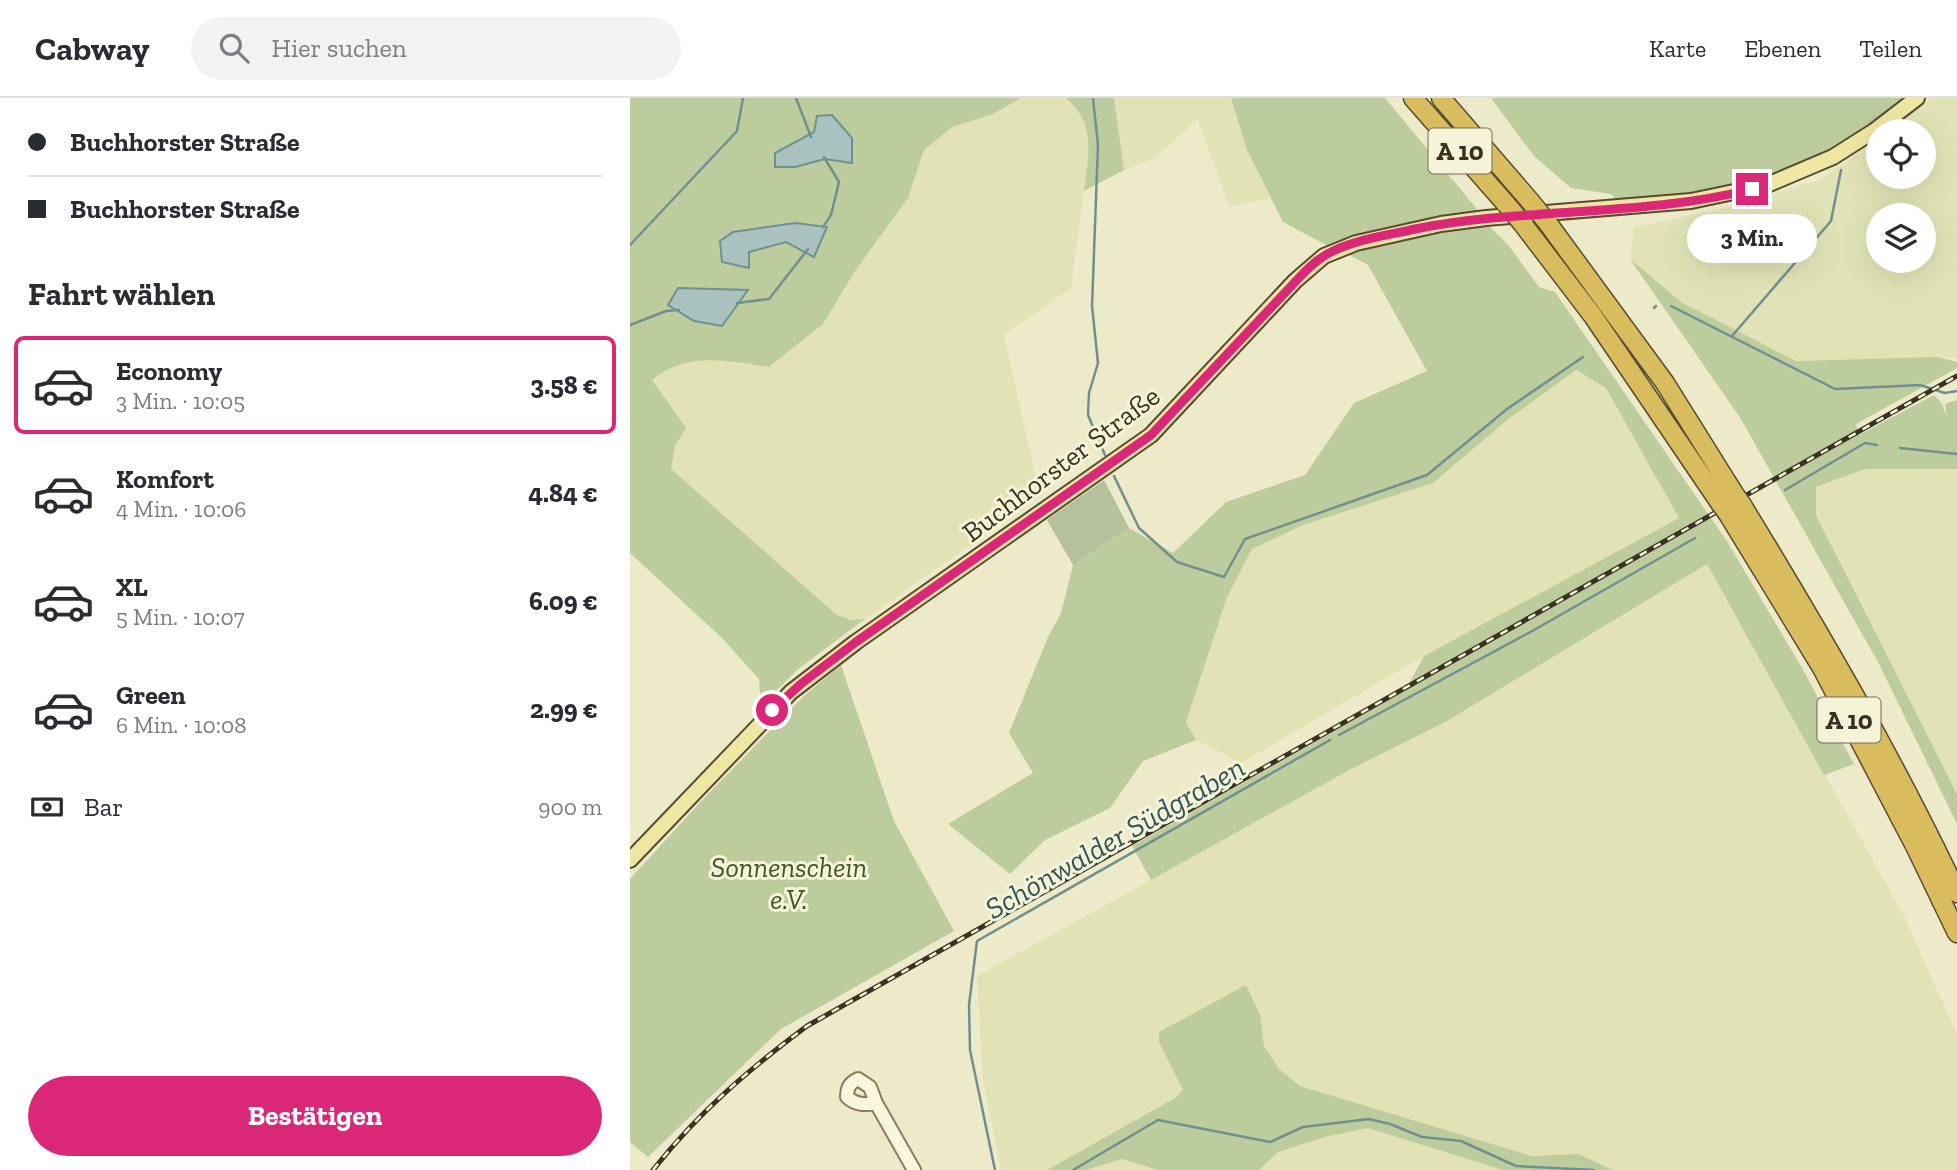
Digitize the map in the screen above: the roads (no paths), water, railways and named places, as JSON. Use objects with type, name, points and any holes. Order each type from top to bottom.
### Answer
[{"type":"highway","name":"A 10","points":[[1413,98],[1522,223],[1731,504],[1825,643],[1891,763],[1957,893]]},
{"type":"highway","name":"A 10","points":[[1441,98],[1547,222],[1665,383],[1822,668],[1957,933]]},
{"type":"main road","name":"Buchhorster Straße","points":[[630,860],[791,692],[856,642],[1151,435],[1296,281],[1324,256],[1356,243],[1441,224],[1691,201],[1767,186],[1833,157],[1874,131],[1917,98]]},
{"type":"street","points":[[876,1103],[914,1170]]},
{"type":"water","points":[[832,115],[852,138],[852,163],[825,159],[795,167],[775,167],[775,153],[814,132],[817,116]]},
{"type":"water","points":[[795,223],[827,227],[814,257],[786,242],[749,252],[749,268],[722,262],[720,241],[733,232]]},
{"type":"water","points":[[678,288],[748,290],[722,326],[694,321],[668,305]]},
{"type":"waterway","points":[[630,245],[737,131],[743,98]]},
{"type":"waterway","points":[[796,98],[811,137]]},
{"type":"waterway","points":[[1093,98],[1098,145],[1092,306],[1098,363],[1089,393],[1088,415],[1105,455]]},
{"type":"waterway","points":[[823,227],[831,215],[839,182],[824,157]]},
{"type":"waterway","points":[[1732,336],[1831,221],[1841,170]]},
{"type":"waterway","points":[[737,303],[769,299],[808,249]]},
{"type":"waterway","points":[[1671,306],[1835,389],[1920,385],[1945,393],[1957,391]]},
{"type":"waterway","points":[[630,325],[666,311],[679,310]]},
{"type":"waterway","points":[[1114,476],[1139,528],[1177,562],[1224,577],[1245,539],[1427,475],[1507,409],[1583,357]]},
{"type":"waterway","name":"Schönwalder Südgraben","points":[[1785,490],[1865,443],[1877,445]]},
{"type":"waterway","name":"Schönwalder Südgraben","points":[[1900,448],[1957,454]]},
{"type":"waterway","name":"Schönwalder Südgraben","points":[[1339,735],[1534,630],[1695,538]]},
{"type":"waterway","name":"Schönwalder Südgraben","points":[[995,1170],[970,1050],[969,1005],[977,941],[1330,740]]},
{"type":"waterway","points":[[1073,1170],[1158,1120],[1270,1142],[1303,1127],[1369,1119],[1422,1137],[1461,1141],[1516,1166],[1594,1170]]},
{"type":"railway","points":[[653,1170],[688,1129],[725,1093],[807,1026],[1957,376]]},
{"type":"park label","name":"Sonnenschein e.V.","points":[[789,883]]}]
